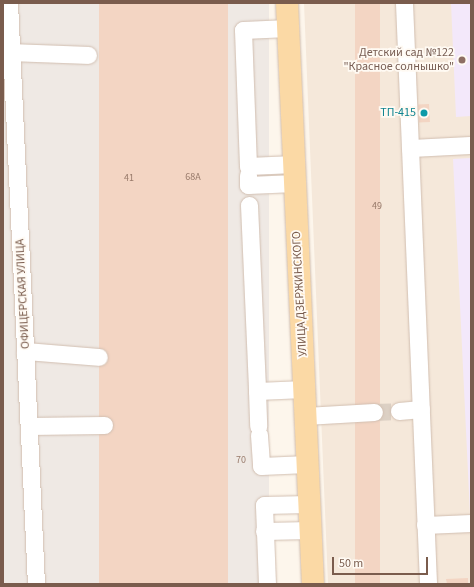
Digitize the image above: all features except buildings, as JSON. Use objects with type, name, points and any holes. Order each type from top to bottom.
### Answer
[{"type":"main road","name":"УЛИЦА ДЗЕРЖИНСКОГО","points":[[287,3],[313,584]]},
{"type":"street","name":"ОФИЦЕРСКАЯ УЛИЦА","points":[[9,3],[36,584]]},
{"type":"street","points":[[404,3],[428,584]]},
{"type":"street","points":[[288,28],[244,30],[248,166],[294,173]]},
{"type":"street","points":[[11,52],[88,55]]},
{"type":"street","points":[[410,148],[471,145]]},
{"type":"street","points":[[294,173],[249,189],[258,431],[261,466],[307,464]]},
{"type":"street","points":[[25,351],[99,357]]},
{"type":"street","points":[[257,391],[304,389]]},
{"type":"street","points":[[399,411],[421,409]]},
{"type":"street","points":[[305,416],[374,412]]},
{"type":"street","points":[[29,426],[104,425]]},
{"type":"street","points":[[267,584],[264,505],[309,504]]},
{"type":"street","points":[[425,526],[471,523]]},
{"type":"street","points":[[264,531],[310,530]]},
{"type":"shaded area","points":[[3,3],[269,3],[269,584],[3,584]]},
{"type":"shaded area","points":[[304,3],[471,3],[471,584],[328,584]]},
{"type":"shaded area","name":"Детский сад №122 \"Красное солнышко\"","points":[[451,3],[471,3],[471,116],[456,117]]},
{"type":"shaded area","points":[[471,158],[471,514],[470,514],[453,159]]},
{"type":"tunnel","points":[[374,412],[399,411]]},
{"type":"place","name":"Детский сад №122 \"Красное солнышко\"","points":[[462,60]]},
{"type":"place","name":"ТП-415","points":[[424,113]]}]
